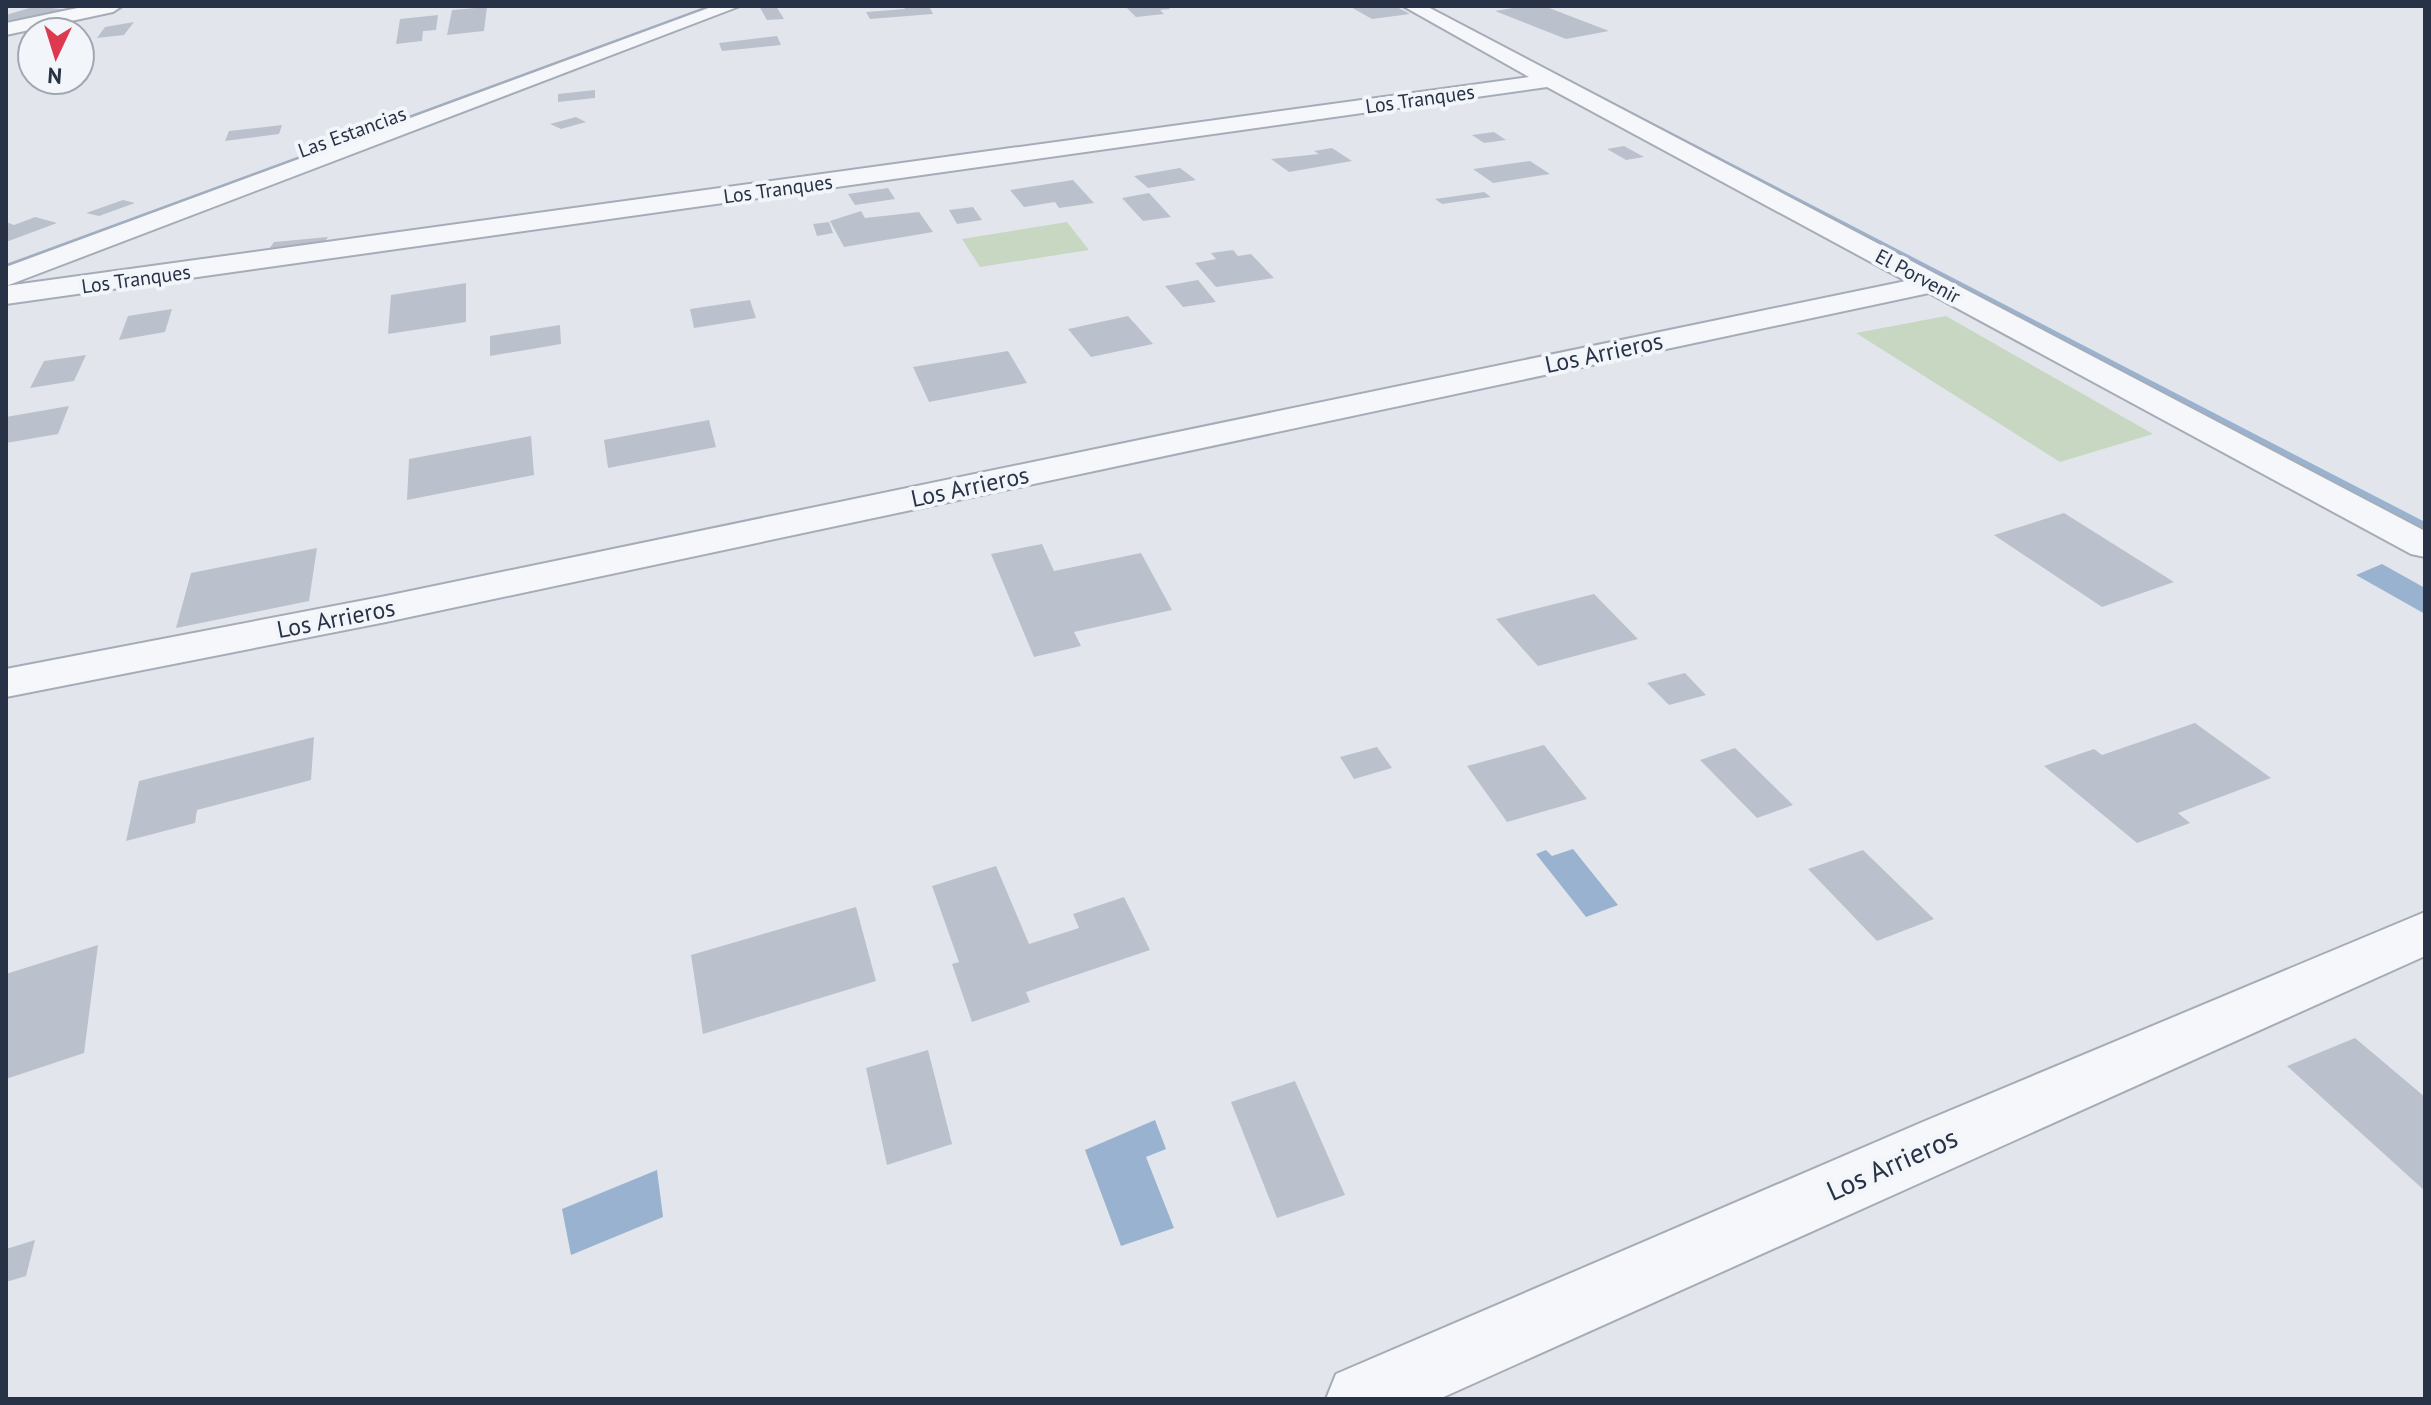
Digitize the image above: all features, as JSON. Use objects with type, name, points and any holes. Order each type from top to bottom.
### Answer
[{"type":"street","points":[[6,29],[113,6]]},
{"type":"street","name":"Los Tranques","points":[[6,277],[695,11],[731,6]]},
{"type":"street","name":"El Porvenir","points":[[1412,6],[2425,546]]},
{"type":"street","name":"Las Estancias","points":[[6,258],[695,11]]},
{"type":"street","name":"Los Tranques","points":[[6,295],[1550,80]]},
{"type":"street","name":"Los Arrieros","points":[[6,683],[386,609],[1933,284]]},
{"type":"street","name":"Los Arrieros","points":[[1361,1399],[1932,1146],[2425,933]]},
{"type":"green space","points":[[1067,222],[1089,250],[980,267],[962,239]]},
{"type":"green space","points":[[1946,316],[2153,434],[2060,462],[1856,333]]},
{"type":"water","points":[[2382,564],[2425,588],[2425,614],[2356,575]]},
{"type":"water","points":[[1573,849],[1618,905],[1586,917],[1536,854],[1546,850],[1552,856]]},
{"type":"water","points":[[1155,1120],[1166,1149],[1146,1157],[1174,1228],[1121,1246],[1085,1150]]},
{"type":"water","points":[[657,1170],[663,1217],[571,1255],[562,1209]]},
{"type":"building","points":[[36,6],[67,10],[16,16],[16,19],[6,21],[6,15]]},
{"type":"building","points":[[759,6],[776,6],[784,19],[767,20]]},
{"type":"building","points":[[904,6],[929,6],[933,14],[870,19],[866,12],[905,9]]},
{"type":"building","points":[[1125,6],[1167,6],[1170,9],[1160,10],[1164,14],[1136,17]]},
{"type":"building","points":[[1349,6],[1395,6],[1410,14],[1372,19]]},
{"type":"building","points":[[1544,6],[1609,31],[1566,39],[1495,11]]},
{"type":"building","points":[[487,7],[484,31],[447,35],[452,10]]},
{"type":"building","points":[[438,15],[436,30],[423,31],[422,41],[396,44],[400,19]]},
{"type":"building","points":[[134,22],[124,35],[97,38],[105,27]]},
{"type":"building","points":[[777,36],[781,45],[722,51],[719,43]]},
{"type":"building","points":[[595,90],[595,98],[558,102],[558,94]]},
{"type":"building","points":[[576,117],[586,122],[561,129],[550,124]]},
{"type":"building","points":[[282,125],[279,134],[225,141],[229,131]]},
{"type":"building","points":[[1494,132],[1506,140],[1484,143],[1472,135]]},
{"type":"building","points":[[1624,146],[1644,157],[1626,160],[1607,149]]},
{"type":"building","points":[[1332,148],[1352,161],[1289,172],[1271,159],[1319,154],[1314,151]]},
{"type":"building","points":[[1530,161],[1550,174],[1493,183],[1473,169]]},
{"type":"building","points":[[1180,168],[1196,180],[1148,188],[1134,176]]},
{"type":"building","points":[[1073,180],[1094,203],[1059,208],[1055,202],[1024,207],[1010,190]]},
{"type":"building","points":[[888,188],[895,199],[855,205],[848,194]]},
{"type":"building","points":[[1484,192],[1491,197],[1442,204],[1435,199]]},
{"type":"building","points":[[1149,193],[1171,217],[1143,221],[1122,198]]},
{"type":"building","points":[[123,200],[135,203],[99,216],[86,213]]},
{"type":"building","points":[[973,207],[982,220],[957,224],[949,210]]},
{"type":"building","points":[[861,211],[865,218],[919,212],[933,232],[844,247],[830,221]]},
{"type":"building","points":[[35,217],[57,223],[6,242],[6,222],[14,225]]},
{"type":"building","points":[[829,222],[833,233],[817,236],[813,224]]},
{"type":"building","points":[[328,237],[324,243],[269,249],[274,242]]},
{"type":"building","points":[[1233,250],[1238,256],[1251,254],[1274,278],[1216,287],[1195,263],[1216,259],[1211,253]]},
{"type":"building","points":[[1198,280],[1216,302],[1183,307],[1165,286]]},
{"type":"building","points":[[466,283],[466,322],[388,334],[391,295]]},
{"type":"building","points":[[750,300],[756,318],[694,328],[690,309]]},
{"type":"building","points":[[172,309],[165,332],[119,340],[128,316]]},
{"type":"building","points":[[1128,316],[1153,344],[1091,357],[1068,329]]},
{"type":"building","points":[[560,325],[561,344],[490,356],[490,336]]},
{"type":"building","points":[[1008,351],[1027,383],[929,402],[913,367]]},
{"type":"building","points":[[86,355],[74,381],[30,388],[44,361]]},
{"type":"building","points":[[69,406],[58,434],[6,443],[6,417]]},
{"type":"building","points":[[709,420],[716,447],[608,468],[604,440]]},
{"type":"building","points":[[531,436],[534,475],[407,500],[409,459]]},
{"type":"building","points":[[2064,513],[2174,582],[2102,607],[1994,535]]},
{"type":"building","points":[[1042,544],[1054,571],[1141,553],[1172,610],[1074,632],[1081,646],[1034,657],[991,554]]},
{"type":"building","points":[[317,548],[309,601],[176,628],[191,573]]},
{"type":"building","points":[[1594,594],[1638,639],[1538,666],[1496,619]]},
{"type":"building","points":[[1685,673],[1706,695],[1669,705],[1647,683]]},
{"type":"building","points":[[2195,723],[2271,778],[2178,813],[2190,823],[2137,843],[2044,766],[2094,749],[2102,755]]},
{"type":"building","points":[[314,737],[311,780],[197,810],[195,823],[126,841],[139,781]]},
{"type":"building","points":[[1544,745],[1587,799],[1507,822],[1467,766]]},
{"type":"building","points":[[1377,747],[1392,768],[1354,779],[1340,757]]},
{"type":"building","points":[[1735,748],[1793,805],[1757,818],[1700,760]]},
{"type":"building","points":[[1863,850],[1934,919],[1877,941],[1808,869]]},
{"type":"building","points":[[996,866],[1029,944],[1079,928],[1073,914],[1124,897],[1150,950],[1026,992],[1030,1002],[972,1022],[952,964],[959,962],[932,886]]},
{"type":"building","points":[[856,907],[876,981],[703,1034],[691,955]]},
{"type":"building","points":[[98,945],[84,1053],[6,1079],[6,974]]},
{"type":"building","points":[[2355,1038],[2425,1097],[2425,1191],[2287,1066]]},
{"type":"building","points":[[928,1050],[952,1144],[887,1165],[866,1068]]},
{"type":"building","points":[[1295,1081],[1345,1195],[1277,1218],[1231,1102]]},
{"type":"building","points":[[35,1240],[26,1276],[6,1282],[6,1249]]},
{"type":"waterway","points":[[6,267],[713,6]]},
{"type":"waterway","points":[[1545,69],[2425,527]]}]
